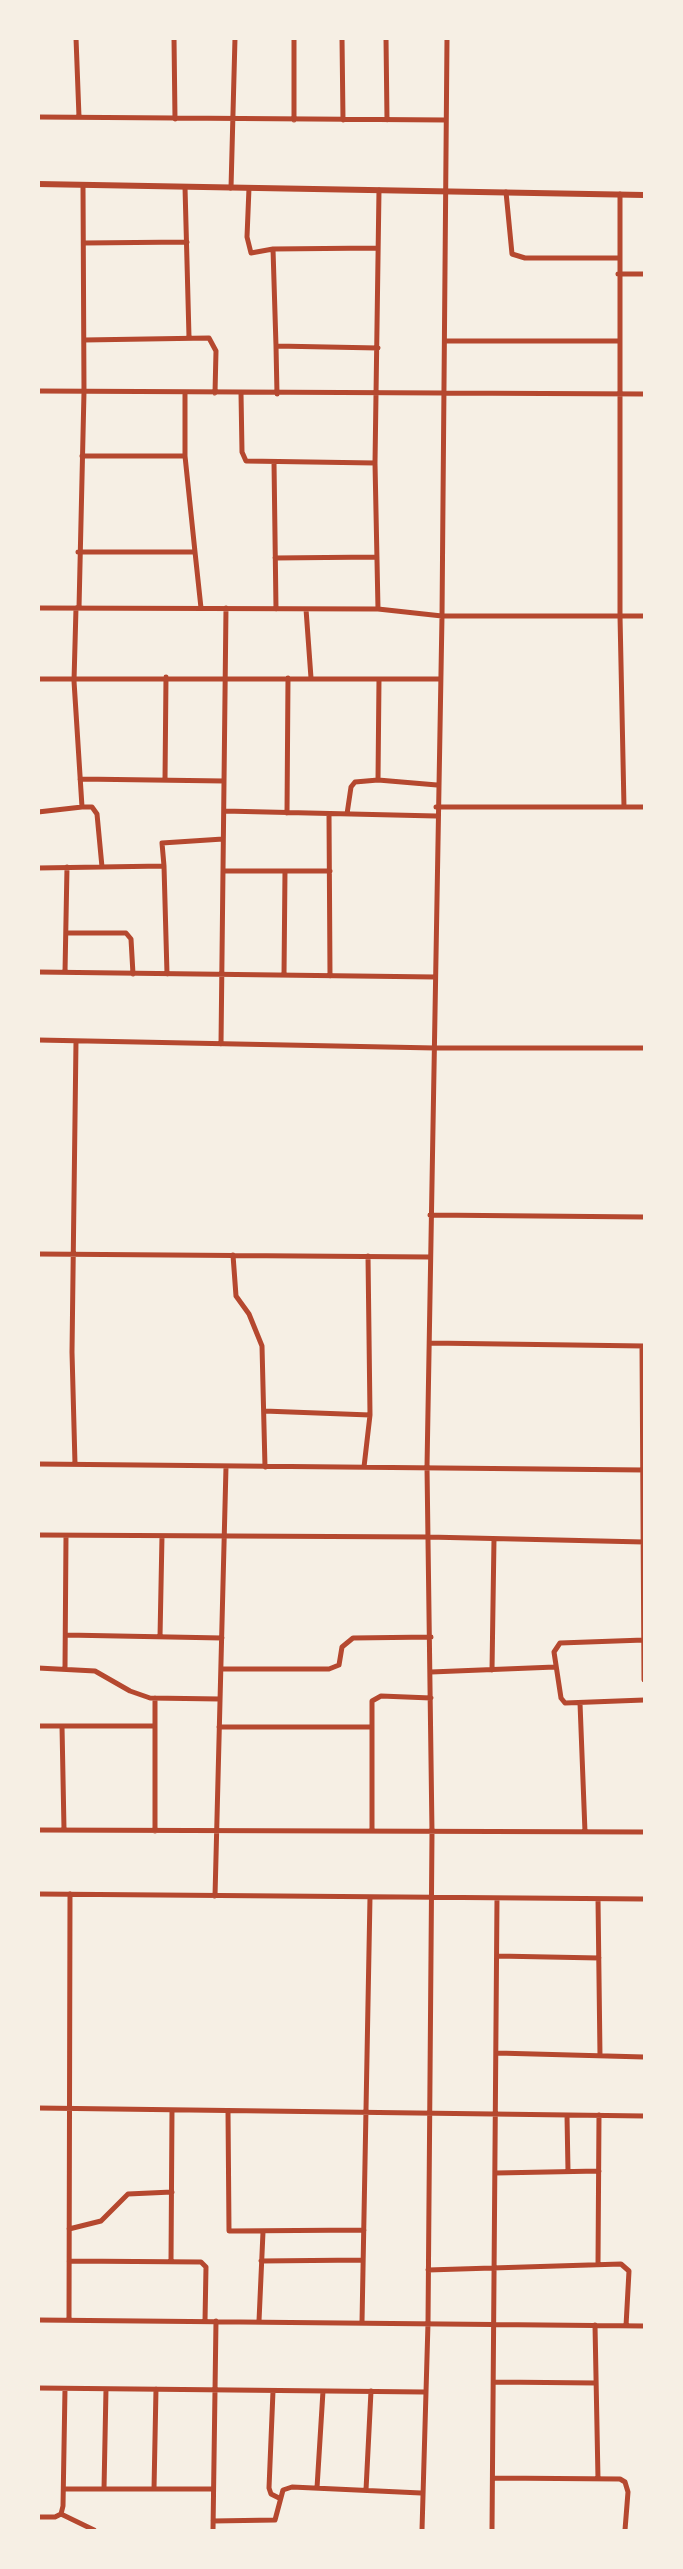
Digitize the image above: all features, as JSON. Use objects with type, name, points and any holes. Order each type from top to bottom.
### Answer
[{"type":"street","points":[[76,38],[79,117]]},
{"type":"street","points":[[174,38],[176,119]]},
{"type":"street","points":[[232,188],[235,38]]},
{"type":"street","points":[[294,38],[294,120]]},
{"type":"street","points":[[342,38],[343,120]]},
{"type":"street","points":[[386,38],[387,120]]},
{"type":"street","points":[[422,2530],[428,2323],[432,1832],[432,1672],[427,1467],[429,1257],[435,1048],[436,807],[442,616],[447,38]]},
{"type":"street","points":[[38,117],[446,120]]},
{"type":"street","points":[[38,184],[645,194]]},
{"type":"street","points":[[82,807],[74,681],[84,392],[83,185]]},
{"type":"street","points":[[185,187],[189,337]]},
{"type":"street","points":[[249,188],[247,237],[251,253],[273,249],[376,248]]},
{"type":"street","points":[[378,609],[375,463],[378,395],[376,248],[379,190]]},
{"type":"street","points":[[506,192],[512,254],[525,258],[619,258]]},
{"type":"street","points":[[620,194],[620,616],[624,807]]},
{"type":"street","points":[[83,243],[187,242]]},
{"type":"street","points":[[273,249],[277,394]]},
{"type":"street","points":[[618,274],[645,274]]},
{"type":"street","points":[[84,340],[209,338],[215,346],[215,393]]},
{"type":"street","points":[[445,341],[619,341]]},
{"type":"street","points":[[276,346],[378,348]]},
{"type":"street","points":[[38,391],[444,396],[645,394]]},
{"type":"street","points":[[185,393],[186,456],[201,608]]},
{"type":"street","points":[[241,393],[242,458],[246,461],[375,463]]},
{"type":"street","points":[[82,456],[186,456]]},
{"type":"street","points":[[274,462],[276,609]]},
{"type":"street","points":[[78,552],[195,552]]},
{"type":"street","points":[[275,558],[377,557]]},
{"type":"street","points":[[38,608],[378,609],[442,616],[645,616]]},
{"type":"street","points":[[221,1044],[226,608]]},
{"type":"street","points":[[306,609],[311,678]]},
{"type":"street","points":[[164,780],[166,677]]},
{"type":"street","points":[[287,813],[288,678]]},
{"type":"street","points":[[38,679],[440,679]]},
{"type":"street","points":[[378,780],[379,679]]},
{"type":"street","points":[[80,779],[224,780]]},
{"type":"street","points":[[347,814],[352,783],[378,780],[437,785]]},
{"type":"street","points":[[38,812],[92,807],[97,814],[102,867]]},
{"type":"street","points":[[436,807],[645,807]]},
{"type":"street","points":[[223,811],[436,816]]},
{"type":"street","points":[[330,814],[330,976]]},
{"type":"street","points":[[166,974],[162,843],[223,839]]},
{"type":"street","points":[[38,868],[164,866]]},
{"type":"street","points":[[65,972],[67,867]]},
{"type":"street","points":[[223,871],[330,871]]},
{"type":"street","points":[[284,975],[285,871]]},
{"type":"street","points":[[66,933],[126,933],[131,939],[133,974]]},
{"type":"street","points":[[38,972],[435,977]]},
{"type":"street","points":[[38,1040],[435,1048],[645,1048]]},
{"type":"street","points":[[75,1464],[72,1352],[76,1041]]},
{"type":"street","points":[[430,1215],[645,1217]]},
{"type":"street","points":[[38,1254],[429,1257]]},
{"type":"street","points":[[233,1255],[236,1296],[249,1314],[262,1346],[265,1467]]},
{"type":"street","points":[[364,1467],[370,1415],[368,1256]]},
{"type":"street","points":[[430,1343],[643,1346],[645,1680]]},
{"type":"street","points":[[264,1411],[370,1415]]},
{"type":"street","points":[[38,1464],[643,1470]]},
{"type":"street","points":[[215,1896],[226,1466]]},
{"type":"street","points":[[38,1535],[428,1537],[644,1542]]},
{"type":"street","points":[[65,1668],[66,1535]]},
{"type":"street","points":[[160,1637],[162,1536]]},
{"type":"street","points":[[492,1670],[494,1539]]},
{"type":"street","points":[[66,1635],[222,1638]]},
{"type":"street","points":[[221,1670],[329,1669],[339,1665],[342,1647],[353,1638],[431,1637]]},
{"type":"street","points":[[644,1640],[560,1643],[554,1652],[563,1701],[580,1703],[645,1700]]},
{"type":"street","points":[[432,1672],[555,1667]]},
{"type":"street","points":[[38,1668],[95,1671],[139,1696],[220,1699]]},
{"type":"street","points":[[155,1698],[156,1830]]},
{"type":"street","points":[[372,1831],[370,1705],[375,1698],[432,1698]]},
{"type":"street","points":[[580,1703],[585,1832]]},
{"type":"street","points":[[38,1726],[155,1726]]},
{"type":"street","points":[[62,1726],[64,1829]]},
{"type":"street","points":[[219,1727],[371,1727]]},
{"type":"street","points":[[38,1830],[645,1832]]},
{"type":"street","points":[[38,1895],[645,1899]]},
{"type":"street","points":[[69,2320],[70,1895]]},
{"type":"street","points":[[362,2322],[370,1897]]},
{"type":"street","points":[[492,2530],[497,1898]]},
{"type":"street","points":[[598,1899],[600,2056]]},
{"type":"street","points":[[497,1956],[599,1958]]},
{"type":"street","points":[[497,2053],[645,2057]]},
{"type":"street","points":[[38,2108],[645,2116]]},
{"type":"street","points":[[172,2110],[172,2262]]},
{"type":"street","points":[[228,2111],[228,2228],[232,2232],[364,2230]]},
{"type":"street","points":[[567,2115],[568,2171]]},
{"type":"street","points":[[598,2264],[599,2115]]},
{"type":"street","points":[[496,2174],[599,2171]]},
{"type":"street","points":[[69,2229],[101,2221],[128,2194],[172,2192]]},
{"type":"street","points":[[259,2321],[263,2232]]},
{"type":"street","points":[[261,2261],[363,2260]]},
{"type":"street","points":[[69,2261],[204,2264],[205,2321]]},
{"type":"street","points":[[428,2270],[621,2264],[629,2271],[626,2326]]},
{"type":"street","points":[[38,2319],[645,2326]]},
{"type":"street","points":[[213,2530],[216,2321]]},
{"type":"street","points":[[595,2326],[598,2479]]},
{"type":"street","points":[[495,2382],[596,2383]]},
{"type":"street","points":[[38,2388],[425,2392]]},
{"type":"street","points":[[61,2514],[64,2489],[65,2389]]},
{"type":"street","points":[[104,2489],[106,2389]]},
{"type":"street","points":[[154,2489],[156,2389]]},
{"type":"street","points":[[273,2391],[269,2488],[271,2494],[279,2498]]},
{"type":"street","points":[[317,2488],[323,2391]]},
{"type":"street","points":[[366,2490],[372,2391]]},
{"type":"street","points":[[494,2479],[598,2479],[625,2482],[628,2492],[625,2530]]},
{"type":"street","points":[[213,2521],[275,2520],[283,2490],[292,2487],[421,2493]]},
{"type":"street","points":[[64,2489],[214,2489]]},
{"type":"street","points":[[38,2517],[55,2517],[61,2514]]},
{"type":"street","points":[[61,2514],[94,2530]]}]
